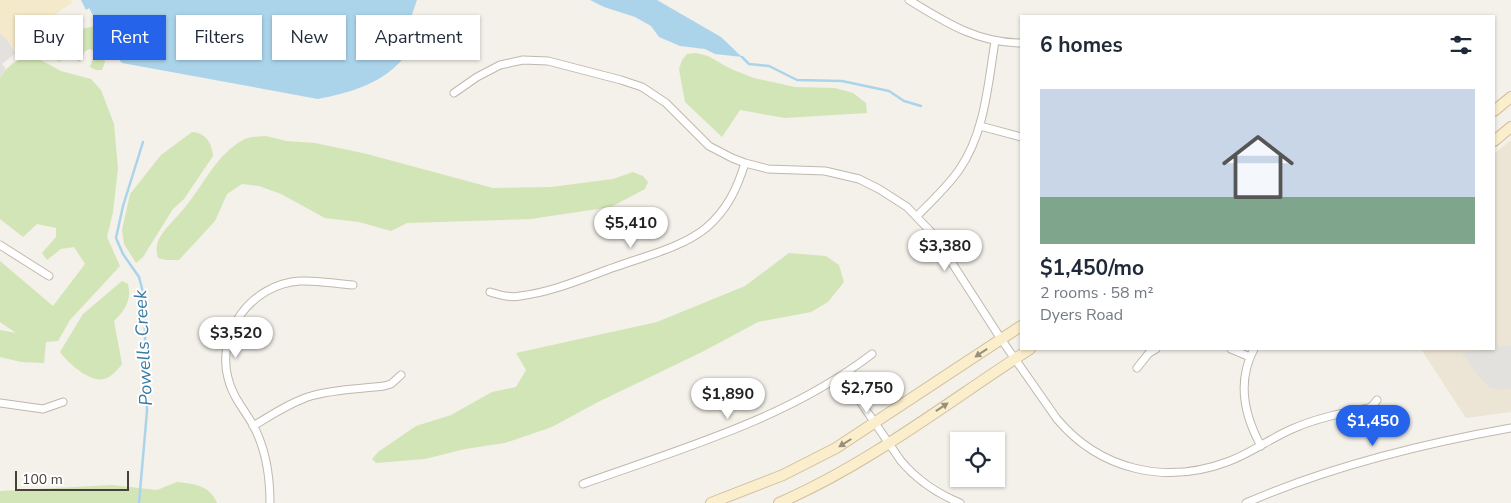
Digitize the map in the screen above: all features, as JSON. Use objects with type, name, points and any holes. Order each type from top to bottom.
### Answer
[{"type":"main road","points":[[1495,110],[1511,97]]},
{"type":"main road","points":[[1495,139],[1511,127]]},
{"type":"main road","points":[[711,503],[759,486],[806,465],[836,448],[1020,327]]},
{"type":"main road","points":[[779,503],[826,481],[888,443],[1028,350]]},
{"type":"street","points":[[909,0],[953,27],[995,41],[1020,43]]},
{"type":"street","points":[[917,216],[958,172],[970,153],[980,126],[995,41]]},
{"type":"street","points":[[454,92],[500,65],[523,60],[548,61],[642,87],[666,103],[710,146],[732,158],[768,169],[825,171],[844,174],[859,179],[891,195],[917,216],[934,235],[1001,339],[1057,419],[1087,448],[1116,462],[1150,471],[1184,472],[1228,462],[1308,423],[1341,413],[1369,408],[1377,400]]},
{"type":"street","points":[[980,126],[1020,138]]},
{"type":"street","points":[[490,292],[511,297],[535,293],[561,286],[687,240],[707,227],[727,205],[738,184],[745,163]]},
{"type":"street","points":[[0,245],[49,276]]},
{"type":"street","points":[[270,503],[268,470],[264,454],[253,426],[231,389],[226,365],[227,344],[230,333],[241,313],[259,296],[272,288],[300,281],[353,285]]},
{"type":"street","points":[[1137,368],[1154,350]]},
{"type":"street","points":[[1234,350],[1250,357]]},
{"type":"street","points":[[1254,350],[1244,378],[1245,399],[1249,420],[1261,446]]},
{"type":"street","points":[[583,484],[762,419],[842,375],[872,354]]},
{"type":"street","points":[[253,426],[298,401],[311,396],[325,392],[384,386],[392,384],[401,375]]},
{"type":"street","points":[[842,375],[900,461],[932,490],[960,503]]},
{"type":"street","points":[[0,403],[43,409],[64,402]]},
{"type":"street","points":[[1246,503],[1283,487],[1367,460],[1465,436],[1511,428]]},
{"type":"shaded area","points":[[0,34],[6,38],[15,54],[2,64],[6,69],[0,78]]},
{"type":"shaded area","points":[[1511,140],[1511,412],[1466,418],[1422,350],[1495,350],[1495,153]]},
{"type":"shaded area","points":[[1511,345],[1511,388],[1504,390],[1490,388],[1477,375],[1462,353],[1495,350],[1495,348]]},
{"type":"green space","points":[[93,27],[93,51],[90,49],[85,51],[83,55],[83,29]]},
{"type":"green space","points":[[696,53],[708,56],[731,69],[754,78],[795,87],[835,88],[853,93],[866,103],[867,113],[785,118],[740,110],[722,137],[685,102],[679,69],[682,60],[687,54]]},
{"type":"green space","points":[[93,58],[93,60],[105,60],[102,70],[90,67]]},
{"type":"green space","points":[[19,60],[41,60],[61,71],[91,79],[101,90],[114,124],[118,168],[113,212],[107,237],[120,266],[70,320],[58,341],[46,342],[44,363],[21,362],[0,357],[0,330],[16,333],[0,322],[0,261],[53,306],[85,264],[74,247],[61,249],[47,260],[42,253],[56,237],[56,228],[37,224],[23,237],[0,219],[0,78],[12,64]]},
{"type":"green space","points":[[192,132],[205,137],[211,147],[213,156],[184,199],[173,209],[143,257],[136,263],[124,244],[122,230],[130,194],[161,155]]},
{"type":"green space","points":[[266,136],[286,141],[315,143],[367,154],[493,188],[551,187],[613,179],[633,172],[643,176],[648,182],[645,189],[611,207],[531,219],[407,223],[391,231],[359,222],[325,218],[281,194],[259,186],[242,184],[227,194],[215,221],[179,260],[158,258],[157,246],[162,234],[193,197],[218,161],[243,140],[251,137]]},
{"type":"green space","points":[[789,253],[826,256],[839,265],[844,282],[828,302],[811,312],[758,322],[552,427],[505,443],[465,449],[425,459],[376,463],[372,459],[378,452],[416,426],[451,415],[492,392],[516,387],[526,370],[516,353],[657,322],[745,286]]},
{"type":"green space","points":[[122,281],[128,284],[128,300],[124,309],[114,321],[122,364],[107,378],[95,379],[81,372],[60,352],[83,314]]},
{"type":"green space","points":[[177,482],[201,486],[210,492],[217,503],[0,503],[0,491],[112,485],[157,490]]},
{"type":"sand","points":[[0,0],[70,0],[73,2],[54,15],[15,15],[15,50],[6,38],[0,34]]},
{"type":"water","points":[[81,0],[417,0],[412,15],[356,15],[356,60],[402,60],[373,82],[352,91],[318,99],[122,63],[119,60],[166,60],[166,15],[93,15],[89,8],[86,10]]},
{"type":"water","points":[[590,0],[657,0],[721,37],[742,57],[715,54],[705,49],[680,46],[659,37],[651,26],[635,17],[604,7]]},
{"type":"waterway","points":[[742,57],[749,64],[769,66],[797,80],[842,81],[889,91],[904,101],[921,106]]},
{"type":"waterway","name":"Powells Creek","points":[[139,503],[147,411],[144,296],[139,277],[123,254],[116,238],[123,206],[143,142]]}]
